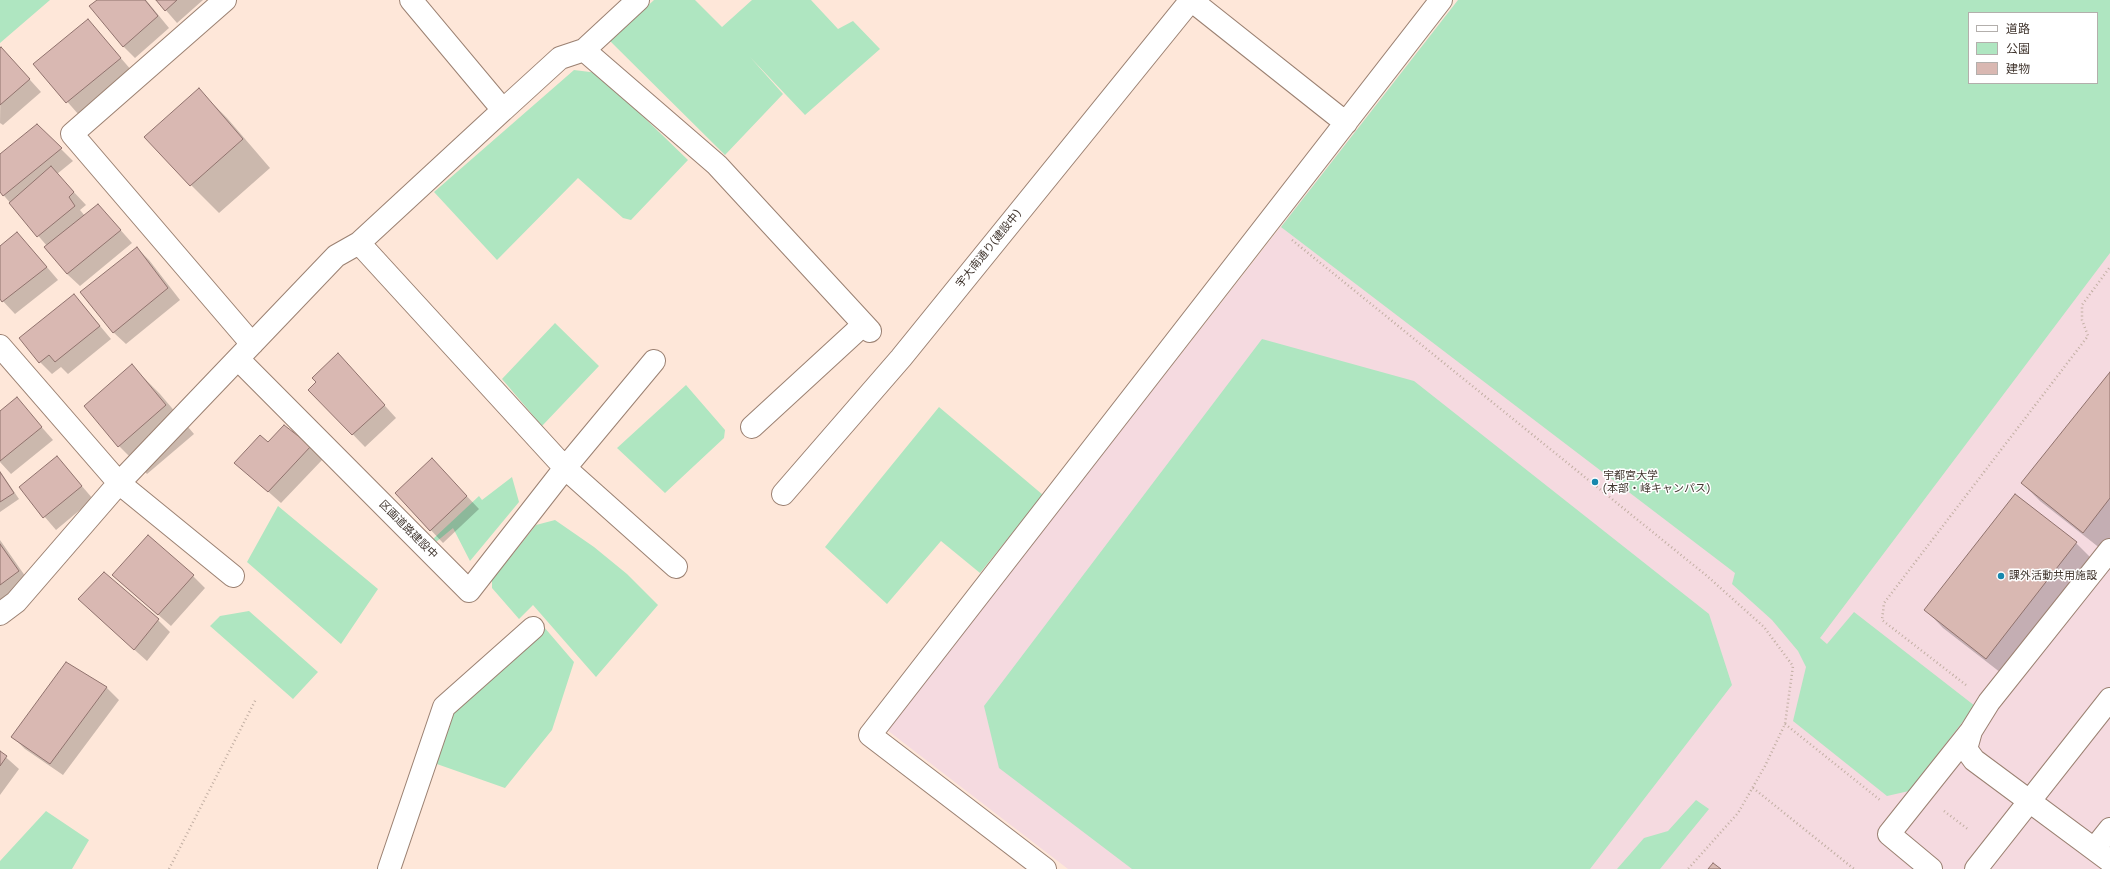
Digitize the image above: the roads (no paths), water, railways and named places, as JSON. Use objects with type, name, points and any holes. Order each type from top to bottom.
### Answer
[{"type":"street","points":[[225,0],[72,134],[245,351]]},
{"type":"street","points":[[410,0],[503,110]]},
{"type":"street","points":[[0,614],[16,602],[119,484],[336,256],[359,243],[560,58],[584,50],[638,0]]},
{"type":"street","points":[[1191,0],[1346,123]]},
{"type":"street","name":"宇大南通り(建設中)","points":[[783,494],[901,358],[1191,0]]},
{"type":"street","points":[[1045,869],[870,734],[1441,0]]},
{"type":"street","points":[[584,50],[717,165],[867,328],[752,428]]},
{"type":"street","points":[[359,243],[565,468],[676,567]]},
{"type":"street","points":[[0,346],[119,484],[233,576]]},
{"type":"street","name":"区画道路建設中","points":[[245,351],[469,590],[565,468],[654,361]]},
{"type":"street","points":[[1931,869],[1889,834],[1971,731],[1989,702],[2110,550]]},
{"type":"street","points":[[389,869],[444,707],[533,628]]},
{"type":"street","points":[[1976,869],[2110,699]]},
{"type":"street","points":[[1971,731],[1966,749],[1974,760],[2102,855],[2110,829]]},
{"type":"place","name":"宇都宮大学 (本部・峰キャンパス)","points":[[1595,482]]},
{"type":"place","name":"課外活動共用施設","points":[[2001,576]]}]
